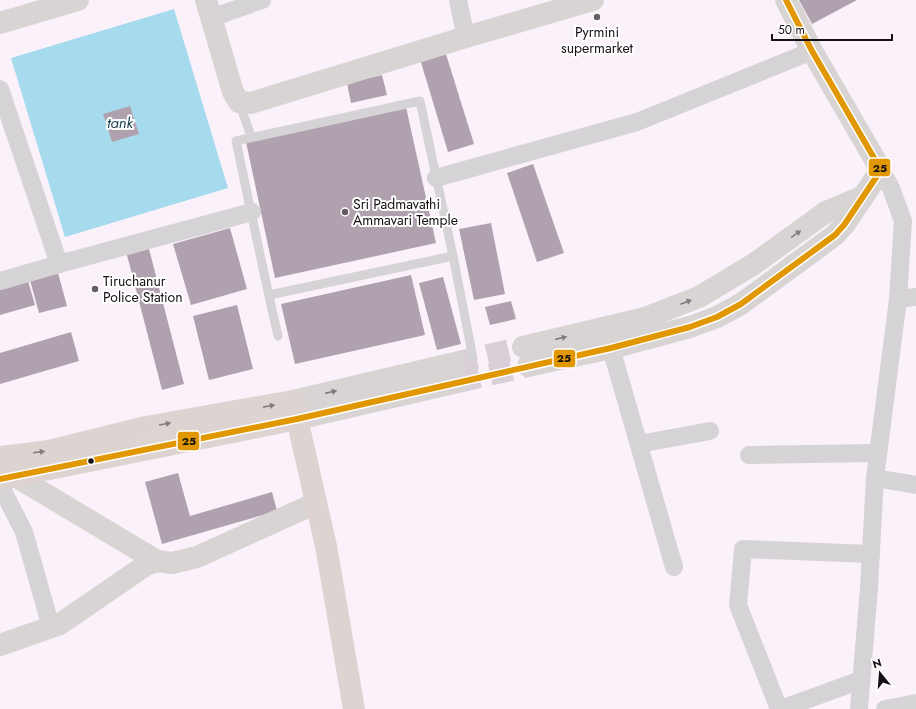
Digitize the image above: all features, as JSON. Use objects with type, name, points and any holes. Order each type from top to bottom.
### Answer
[{"type":"main road","points":[[0,457],[49,451],[146,427],[294,405]]},
{"type":"main road","points":[[5,480],[294,405]]},
{"type":"main road","points":[[294,405],[326,546],[354,709]]},
{"type":"street","points":[[0,23],[78,0]]},
{"type":"street","points":[[262,0],[209,9],[233,92],[239,102],[251,103],[593,0]]},
{"type":"street","points":[[458,0],[466,37]]},
{"type":"street","points":[[786,0],[812,51],[891,188],[903,221],[898,299],[874,478],[871,554],[859,709]]},
{"type":"street","points":[[436,178],[637,122],[812,51]]},
{"type":"street","points":[[0,89],[59,264]]},
{"type":"street","points":[[862,196],[826,212],[754,264],[699,297],[645,318],[526,356],[611,348],[690,327],[741,304],[835,235],[844,226],[862,196],[881,170]]},
{"type":"street","points":[[0,281],[252,212]]},
{"type":"street","points":[[898,299],[916,297]]},
{"type":"street","points":[[611,348],[674,567]]},
{"type":"street","points":[[294,405],[462,368]]},
{"type":"street","points":[[639,444],[710,431]]},
{"type":"street","points":[[748,455],[877,454]]},
{"type":"street","points":[[874,478],[916,485]]},
{"type":"street","points":[[5,480],[157,561],[172,563],[197,557],[316,503]]},
{"type":"street","points":[[5,480],[24,532],[51,627]]},
{"type":"street","points":[[861,680],[780,709],[738,605],[743,549],[871,554]]},
{"type":"street","points":[[0,645],[60,624],[146,565],[157,561]]},
{"type":"street","points":[[885,709],[916,703]]},
{"type":"lane","points":[[278,336],[236,140],[420,101],[453,256],[462,368]]},
{"type":"lane","points":[[239,102],[251,136]]},
{"type":"lane","points":[[269,295],[453,256]]},
{"type":"water","name":"tank","points":[[174,9],[228,188],[65,237],[11,58]]},
{"type":"building","points":[[799,0],[857,0],[812,24]]},
{"type":"building","points":[[445,51],[474,144],[448,152],[420,59]]},
{"type":"building","points":[[382,75],[387,95],[351,103],[347,83]]},
{"type":"building","points":[[130,106],[139,134],[112,142],[103,114]]},
{"type":"building","name":"Sri Padmavathi Ammavari Temple","points":[[406,107],[436,243],[275,278],[246,142]]},
{"type":"building","points":[[533,164],[564,253],[537,262],[507,173]]},
{"type":"building","points":[[491,223],[505,294],[474,300],[459,229]]},
{"type":"building","points":[[230,228],[247,289],[191,305],[173,244]]},
{"type":"building","points":[[149,249],[184,384],[162,390],[127,255]]},
{"type":"building","points":[[58,273],[67,306],[39,313],[30,280]]},
{"type":"building","points":[[411,275],[425,335],[295,364],[281,304]]},
{"type":"building","points":[[443,277],[461,344],[437,350],[419,283]]},
{"type":"building","points":[[28,281],[35,305],[0,315],[0,289]]},
{"type":"building","points":[[511,301],[516,319],[490,325],[485,307]]},
{"type":"building","points":[[237,305],[253,369],[209,380],[193,316]]},
{"type":"building","points":[[71,332],[79,361],[0,384],[0,353]]},
{"type":"building","points":[[178,473],[190,516],[272,492],[277,511],[162,544],[145,482]]},
{"type":"tunnel","points":[[455,363],[523,347]]},
{"type":"tunnel","points":[[458,382],[528,366]]},
{"type":"transit line","name":"25","points":[[0,479],[297,419],[611,348],[690,327],[717,317],[741,304],[835,235],[844,225],[881,170],[812,51],[786,0]]},
{"type":"place","name":"Pyrmini supermarket","points":[[597,17]]},
{"type":"place","name":"Sri Padmavathi Ammavari Temple","points":[[345,212]]},
{"type":"place","name":"Tiruchanur Police Station","points":[[95,289]]}]
